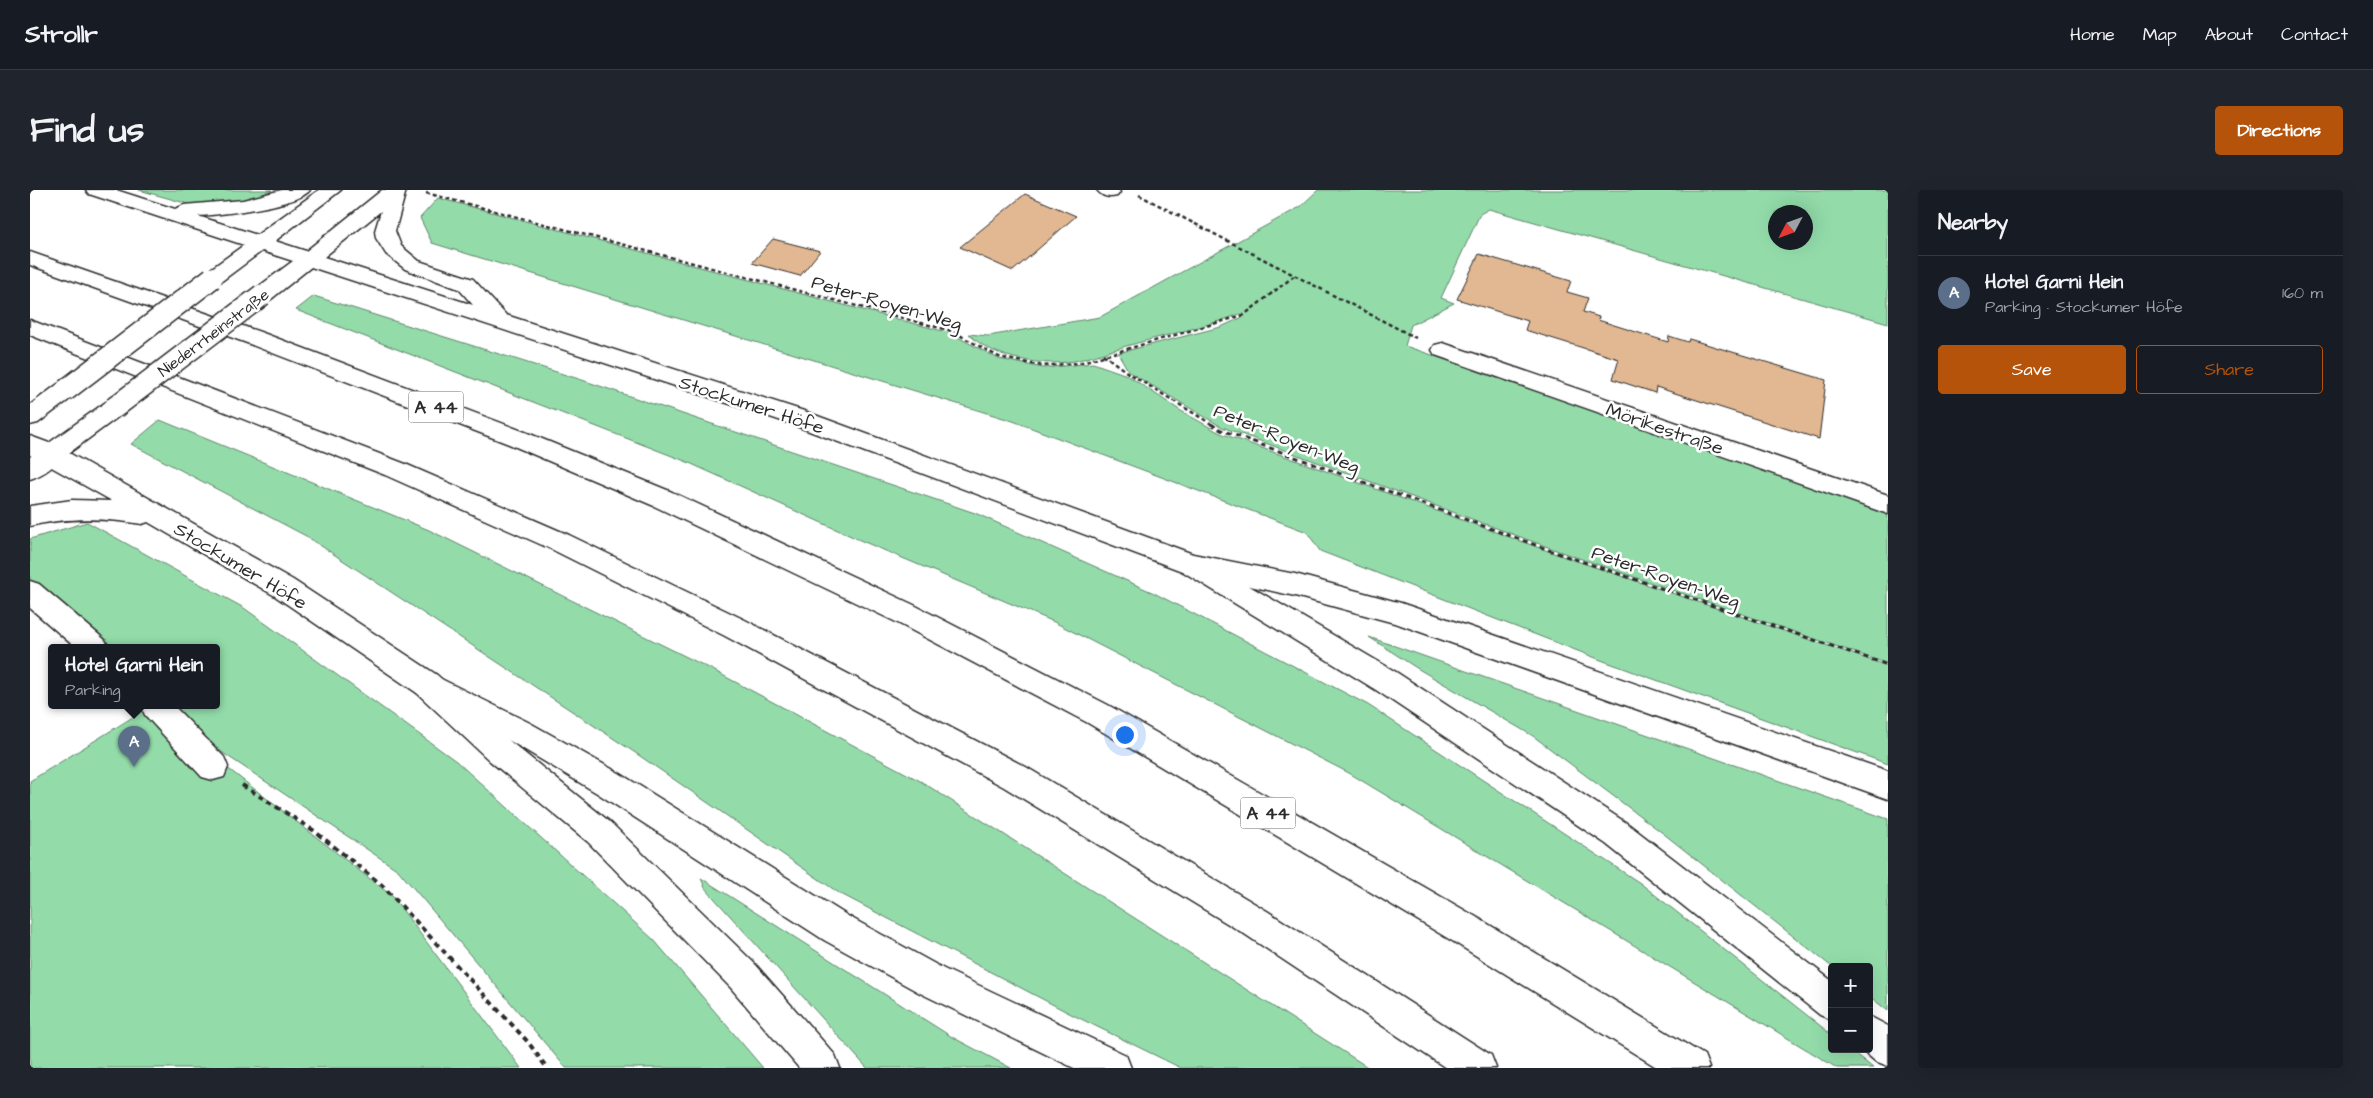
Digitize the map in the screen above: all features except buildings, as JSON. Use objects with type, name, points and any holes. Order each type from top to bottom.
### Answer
[{"type":"main road","name":"Stockumer Höfe","points":[[96,190],[501,323],[796,417],[1191,564]]},
{"type":"main road","points":[[160,211],[223,210],[259,204],[300,190]]},
{"type":"main road","points":[[30,417],[331,190]]},
{"type":"main road","points":[[395,190],[385,231],[386,238],[393,250],[412,266],[466,284],[501,323]]},
{"type":"main road","name":"Niederrheinstraße","points":[[30,470],[40,450],[114,408],[395,190]]},
{"type":"main road","name":"A 44","points":[[30,258],[255,338],[517,438],[663,499],[904,613],[1115,724],[1466,930],[1691,1068]]},
{"type":"main road","points":[[30,327],[394,469],[560,542],[735,628],[1015,777],[1254,922],[1478,1068]]},
{"type":"main road","name":"Mörikestraße","points":[[1443,350],[1888,505]]},
{"type":"main road","name":"Stockumer Höfe","points":[[40,450],[284,588],[427,684]]},
{"type":"main road","points":[[30,516],[48,511],[98,508],[159,516]]},
{"type":"main road","points":[[1191,564],[1295,585],[1401,614],[1888,785]]},
{"type":"main road","points":[[1191,564],[1386,681],[1617,834],[1828,1001]]},
{"type":"main road","points":[[30,592],[90,644]]},
{"type":"main road","points":[[427,684],[501,752],[599,832],[743,976],[822,1068]]},
{"type":"main road","points":[[427,684],[520,732],[608,783],[836,928],[932,981],[1113,1068]]},
{"type":"main road","points":[[159,709],[213,767]]},
{"type":"main road","points":[[1873,1036],[1888,1048]]},
{"type":"path","name":"Peter-Royen-Weg","points":[[422,192],[952,331],[965,337],[983,350],[999,357],[1042,366],[1078,363],[1103,354],[1136,379],[1220,430],[1563,555],[1888,665]]},
{"type":"path","points":[[1138,194],[1399,331],[1443,350]]},
{"type":"path","points":[[1103,354],[1219,324],[1244,315],[1294,276]]},
{"type":"path","points":[[213,767],[313,830],[382,885],[528,1042],[547,1068]]},
{"type":"green space","points":[[139,190],[272,190],[266,192],[263,198],[245,202],[192,205]]},
{"type":"green space","points":[[1318,190],[1888,190],[1888,323],[1489,209],[1480,214],[1441,298],[1454,303],[1411,325],[1405,346],[1888,506],[1888,664],[1564,553],[1222,427],[1129,372],[1118,353],[1221,327],[1245,316],[1240,314],[1087,358],[1066,362],[1036,362],[1005,355],[979,343],[969,334],[988,336],[1100,317],[1300,207]]},
{"type":"green space","points":[[438,198],[950,333],[999,359],[1043,368],[1093,363],[1127,375],[1181,411],[1220,433],[1562,556],[1888,666],[1888,764],[1601,660],[1320,551],[1307,532],[1013,421],[432,243],[420,218]]},
{"type":"green space","points":[[314,296],[582,380],[975,513],[1154,593],[1368,705],[1640,883],[1828,1032],[1828,1053],[1854,1053],[1873,1068],[1837,1068],[1349,773],[1052,621],[862,541],[685,461],[296,310]]},
{"type":"green space","points":[[160,420],[429,530],[711,669],[922,782],[1369,1068],[1181,1068],[1071,1014],[839,893],[637,754],[306,536],[131,444]]},
{"type":"green space","points":[[87,522],[244,608],[456,761],[654,940],[763,1068],[566,1068],[398,870],[223,753],[173,709],[220,709],[220,644],[102,644],[30,580],[30,539]]},
{"type":"green space","points":[[1369,637],[1888,819],[1888,1011],[1873,999],[1873,963],[1828,964],[1664,834],[1533,736],[1415,667]]},
{"type":"green space","points":[[146,709],[152,709],[392,896],[521,1068],[30,1068],[30,781]]},
{"type":"green space","points":[[701,878],[952,1037],[1011,1068],[867,1068],[705,888]]},
{"type":"place","name":"Hotel Garni Hein","points":[[134,767]]}]
